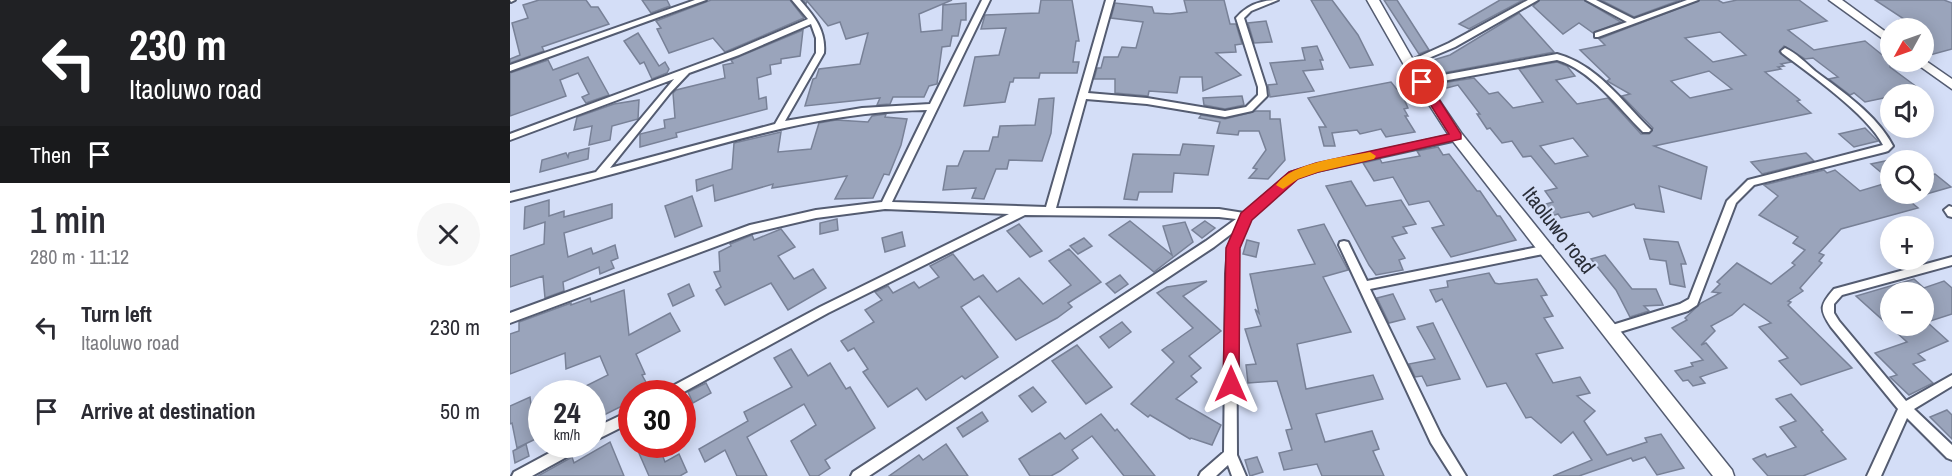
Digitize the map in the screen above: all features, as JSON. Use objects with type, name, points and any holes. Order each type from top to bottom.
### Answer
[{"type":"street","points":[[510,68],[702,0]]},
{"type":"street","points":[[778,124],[820,53],[823,41],[813,20],[796,0]]},
{"type":"street","points":[[885,205],[986,0]]},
{"type":"street","points":[[1050,211],[1110,0]]},
{"type":"street","points":[[1083,96],[1146,101],[1225,114],[1249,109],[1263,96],[1240,18],[1248,9],[1274,0]]},
{"type":"street","name":"Itaoluwo road","points":[[1373,0],[1409,63],[1457,136],[1725,476]]},
{"type":"street","points":[[1409,63],[1452,45],[1534,0]]},
{"type":"street","points":[[1590,0],[1633,22]]},
{"type":"street","points":[[1598,35],[1694,0]]},
{"type":"street","points":[[1835,0],[1880,33]]},
{"type":"street","points":[[510,137],[687,71],[813,20]]},
{"type":"street","points":[[1610,330],[1684,308],[1693,302],[1732,201],[1751,182],[1885,149],[1888,146],[1881,134],[1832,88],[1785,51]]},
{"type":"street","points":[[1422,82],[1557,57],[1565,58],[1583,69],[1646,130]]},
{"type":"street","points":[[599,176],[667,91],[687,71]]},
{"type":"street","points":[[1934,71],[1949,80]]},
{"type":"street","points":[[510,196],[599,176],[778,124],[867,109],[932,107]]},
{"type":"street","points":[[858,476],[1210,244],[1246,217],[1293,176],[1316,168],[1457,136]]},
{"type":"street","points":[[510,318],[750,229],[816,214],[885,205],[1025,211],[1219,213],[1246,217]]},
{"type":"street","points":[[695,380],[824,310],[1025,211]]},
{"type":"street","points":[[1239,476],[1230,455],[1231,274],[1233,248],[1246,217]]},
{"type":"street","points":[[1344,245],[1436,439],[1459,476]]},
{"type":"street","points":[[1363,286],[1548,249]]},
{"type":"street","points":[[1952,261],[1838,292],[1828,303],[1828,314],[1835,324],[1905,408],[1952,454]]},
{"type":"street","points":[[1874,476],[1905,408],[1952,380]]},
{"type":"street","points":[[1206,476],[1230,455]]},
{"type":"street","points":[[519,476],[552,458]]},
{"type":"building","points":[[539,0],[586,0],[591,7],[598,7],[609,24],[542,47],[544,51],[510,63],[510,59],[520,55],[512,23],[528,18],[523,5]]},
{"type":"building","points":[[642,0],[667,0],[670,6],[651,13]]},
{"type":"building","points":[[711,0],[790,0],[804,18],[725,52],[713,38],[669,53],[657,29],[661,28],[656,21]]},
{"type":"building","points":[[803,0],[952,0],[919,14],[921,32],[942,30],[943,5],[966,3],[966,20],[961,20],[958,36],[952,36],[950,46],[942,47],[937,84],[929,86],[924,97],[893,97],[890,104],[877,105],[880,98],[805,106],[813,79],[816,78],[819,69],[860,64],[868,33],[846,39],[840,22],[828,26],[807,1],[806,4]]},
{"type":"building","points":[[1041,0],[1072,0],[1079,41],[1076,41],[1073,62],[1079,62],[1077,73],[1040,73],[1039,78],[1014,78],[1013,82],[1010,82],[1005,102],[964,106],[975,57],[999,55],[1006,28],[981,29],[985,15],[1039,13]]},
{"type":"building","points":[[1184,0],[1224,0],[1230,24],[1236,24],[1242,44],[1235,45],[1236,52],[1216,53],[1241,75],[1203,91],[1202,77],[1180,77],[1177,93],[1149,91],[1148,96],[1115,93],[1115,79],[1094,79],[1097,68],[1101,68],[1104,57],[1118,57],[1122,47],[1136,48],[1143,22],[1111,18],[1115,3],[1152,7],[1154,13],[1170,14],[1187,12]]},
{"type":"building","points":[[1311,0],[1332,0],[1358,35],[1373,65],[1350,68]]},
{"type":"building","points":[[1384,0],[1397,0],[1429,50],[1419,54]]},
{"type":"building","points":[[1500,0],[1523,0],[1469,29],[1459,24]]},
{"type":"building","points":[[1540,0],[1584,0],[1621,22],[1593,33],[1579,23],[1563,34],[1533,6]]},
{"type":"building","points":[[1601,0],[1680,0],[1634,17]]},
{"type":"building","points":[[1700,0],[1718,0],[1723,3],[1737,0],[1799,0],[1827,21],[1788,30],[1814,50],[1865,41],[1880,53],[1880,72],[1897,72],[1913,84],[1880,84],[1880,99],[1865,102],[1854,93],[1850,95],[1829,79],[1838,77],[1813,58],[1805,59],[1784,46],[1779,52],[1791,62],[1781,64],[1784,66],[1778,67],[1781,69],[1765,72],[1800,100],[1797,101],[1811,113],[1654,146],[1707,167],[1701,199],[1659,186],[1664,212],[1636,208],[1634,204],[1593,217],[1589,212],[1561,218],[1558,214],[1552,216],[1543,205],[1553,202],[1545,191],[1557,188],[1531,156],[1523,157],[1512,141],[1502,143],[1490,128],[1487,129],[1477,114],[1480,114],[1458,85],[1447,88],[1442,83],[1474,78],[1489,94],[1498,92],[1513,108],[1543,102],[1519,69],[1557,62],[1567,66],[1575,76],[1556,80],[1577,104],[1608,98],[1641,134],[1649,134],[1653,128],[1622,96],[1630,94],[1607,81],[1610,79],[1580,50],[1605,45],[1599,39]],"holes":[[[1720,32],[1746,55],[1713,62],[1685,38]],[[1709,71],[1732,89],[1690,98],[1671,81]],[[1573,138],[1588,156],[1555,164],[1540,146]]]},
{"type":"building","points":[[1875,0],[1944,0],[1952,3],[1952,49],[1934,54],[1934,18],[1902,18]]},
{"type":"building","points":[[1519,13],[1554,52],[1432,75],[1420,64],[1450,55]]},
{"type":"building","points":[[1266,21],[1272,42],[1254,43],[1248,23]]},
{"type":"building","points":[[803,30],[800,56],[781,59],[781,63],[770,65],[771,74],[757,78],[759,99],[766,97],[767,109],[676,133],[677,137],[640,147],[640,134],[665,128],[664,120],[675,118],[673,93],[676,90],[725,78],[723,65],[733,63],[731,60]]},
{"type":"building","points":[[638,33],[659,66],[665,62],[669,69],[667,73],[652,79],[644,62],[640,64],[624,41]]},
{"type":"building","points":[[1317,46],[1323,60],[1320,60],[1323,69],[1303,71],[1314,91],[1270,97],[1268,85],[1277,84],[1270,63],[1305,60],[1302,48]]},
{"type":"building","points":[[588,57],[609,95],[586,103],[582,97],[589,94],[578,73],[560,80],[566,96],[510,116],[510,73],[548,60],[553,70]]},
{"type":"building","points":[[1391,82],[1403,97],[1408,108],[1404,109],[1408,116],[1405,116],[1415,132],[1386,137],[1381,129],[1360,134],[1357,130],[1332,133],[1335,146],[1324,146],[1319,127],[1326,127],[1308,98]]},
{"type":"building","points":[[1242,96],[1244,105],[1225,109],[1204,105],[1203,98]]},
{"type":"building","points":[[1054,98],[1051,133],[1042,161],[1009,160],[1007,169],[996,169],[984,199],[972,198],[976,188],[943,190],[947,166],[958,166],[964,151],[989,151],[993,137],[998,137],[1000,126],[1035,125],[1039,99]]},
{"type":"building","points":[[639,100],[638,119],[612,126],[610,140],[589,145],[592,126],[574,130],[577,117],[614,104]]},
{"type":"building","points":[[1256,111],[1270,111],[1270,119],[1280,119],[1285,160],[1268,179],[1249,178],[1257,169],[1253,168],[1266,150],[1259,131],[1239,131],[1238,135],[1217,133],[1220,122],[1199,118],[1201,115],[1225,119]]},
{"type":"building","points":[[886,114],[885,117],[907,119],[901,145],[889,175],[884,174],[873,198],[835,199],[847,176],[772,188],[773,184],[715,201],[713,185],[697,191],[696,180],[732,169],[734,143],[781,132],[778,152],[811,149],[819,123],[836,120],[868,122],[872,116]]},
{"type":"building","points":[[1865,128],[1878,141],[1854,147],[1839,134]]},
{"type":"building","points":[[1183,144],[1214,146],[1208,175],[1174,173],[1172,192],[1139,192],[1137,200],[1124,199],[1133,154],[1180,155]]},
{"type":"building","points":[[1438,147],[1443,155],[1449,154],[1477,191],[1480,191],[1497,216],[1500,216],[1516,240],[1451,257],[1432,228],[1444,225],[1429,201],[1409,205],[1393,177],[1374,181],[1363,163],[1380,159],[1382,163],[1420,156],[1417,151]]},
{"type":"building","points":[[589,148],[588,159],[540,172],[542,160],[566,153],[568,157],[569,153]]},
{"type":"building","points":[[1806,153],[1814,161],[1762,174],[1751,162]]},
{"type":"building","points":[[1880,162],[1880,172],[1871,164]]},
{"type":"building","points":[[1824,170],[1827,173],[1835,170],[1860,191],[1880,185],[1880,204],[1913,204],[1918,208],[1880,216],[1880,218],[1841,229],[1819,253],[1824,255],[1819,261],[1822,263],[1800,288],[1803,291],[1788,301],[1791,302],[1788,305],[1852,368],[1801,385],[1779,361],[1788,358],[1759,327],[1771,323],[1744,304],[1732,315],[1711,326],[1715,331],[1701,345],[1706,343],[1727,368],[1700,377],[1705,383],[1693,386],[1688,380],[1683,381],[1675,371],[1693,366],[1691,363],[1703,360],[1672,328],[1687,320],[1685,318],[1701,303],[1720,293],[1712,292],[1720,284],[1717,282],[1737,263],[1771,284],[1795,265],[1792,263],[1805,250],[1793,243],[1798,237],[1759,215],[1778,196],[1764,185]]},
{"type":"building","points":[[1935,174],[1951,187],[1934,192]]},
{"type":"building","points":[[1351,181],[1366,206],[1401,200],[1416,224],[1403,227],[1407,233],[1392,237],[1405,258],[1399,260],[1403,270],[1376,275],[1369,265],[1326,186]]},
{"type":"building","points":[[692,196],[702,226],[675,237],[665,206]]},
{"type":"building","points":[[549,200],[549,216],[564,211],[564,217],[612,204],[612,218],[564,233],[568,257],[591,248],[593,254],[615,245],[618,258],[611,261],[614,268],[600,274],[599,267],[563,282],[564,291],[545,298],[543,276],[510,287],[510,256],[544,244],[545,222],[524,229],[525,207]]},
{"type":"building","points":[[837,219],[838,230],[820,234],[820,223]]},
{"type":"building","points":[[1130,221],[1172,255],[1163,226],[1185,222],[1193,242],[1154,272],[1109,235]]},
{"type":"building","points":[[1205,221],[1215,228],[1202,238],[1192,230]]},
{"type":"building","points":[[1019,224],[1042,251],[1030,257],[1007,231]]},
{"type":"building","points":[[1324,224],[1348,270],[1323,277],[1351,332],[1297,344],[1306,389],[1373,375],[1383,399],[1316,414],[1325,442],[1372,431],[1379,449],[1373,451],[1384,476],[1322,476],[1317,464],[1284,470],[1279,453],[1292,450],[1286,430],[1292,429],[1277,381],[1248,383],[1246,365],[1256,364],[1245,329],[1261,326],[1255,309],[1259,313],[1250,274],[1315,264],[1298,230]]},
{"type":"building","points":[[781,229],[795,247],[778,256],[794,279],[813,269],[826,288],[788,310],[771,283],[725,305],[716,290],[721,287],[714,272],[720,271],[719,252],[731,246],[730,244],[752,235],[754,240]]},
{"type":"building","points":[[902,232],[905,246],[885,252],[882,238]]},
{"type":"building","points":[[1084,238],[1092,246],[1078,254],[1070,246]]},
{"type":"building","points":[[1644,239],[1678,242],[1686,264],[1681,264],[1685,287],[1670,284],[1666,261],[1650,259]]},
{"type":"building","points":[[1247,240],[1259,243],[1256,257],[1243,254]]},
{"type":"building","points":[[1069,249],[1101,282],[1068,303],[1072,307],[1057,318],[1016,340],[979,296],[961,307],[998,357],[965,379],[962,376],[926,400],[917,388],[888,407],[863,372],[868,369],[854,348],[848,351],[841,341],[874,322],[865,310],[882,300],[875,292],[888,286],[893,293],[914,282],[919,288],[939,277],[930,266],[953,254],[974,280],[983,275],[997,292],[1019,278],[1043,304],[1071,285],[1049,261]]},
{"type":"building","points":[[1605,255],[1632,289],[1656,289],[1663,305],[1644,306],[1649,311],[1630,317],[1616,290],[1591,259]]},
{"type":"building","points":[[1489,273],[1495,283],[1499,284],[1537,279],[1547,295],[1541,296],[1553,316],[1544,318],[1563,348],[1536,354],[1553,383],[1580,377],[1590,393],[1577,396],[1595,411],[1584,421],[1607,455],[1647,442],[1645,438],[1661,434],[1684,468],[1657,475],[1645,457],[1633,461],[1631,458],[1579,476],[1553,476],[1592,460],[1573,432],[1561,443],[1531,417],[1526,418],[1506,383],[1487,387],[1442,299],[1436,302],[1430,290],[1448,287],[1447,281]]},
{"type":"building","points":[[1120,275],[1128,284],[1115,293],[1106,284]]},
{"type":"building","points":[[1207,281],[1183,296],[1221,331],[1189,356],[1201,368],[1191,376],[1197,382],[1176,399],[1221,425],[1212,445],[1190,439],[1150,415],[1148,417],[1131,404],[1174,362],[1162,350],[1193,328],[1157,293],[1167,287]]},
{"type":"building","points":[[1944,281],[1952,288],[1952,314],[1934,320],[1934,284]]},
{"type":"building","points":[[689,284],[694,296],[673,306],[668,294]]},
{"type":"building","points":[[1880,289],[1880,318],[1856,296]]},
{"type":"building","points":[[624,290],[629,335],[670,313],[680,331],[636,354],[645,374],[642,375],[645,380],[618,380],[618,408],[606,414],[606,380],[598,380],[608,375],[600,356],[566,369],[565,353],[510,374],[510,334],[519,331],[519,322],[571,303],[571,305],[590,298],[591,302]]},
{"type":"building","points":[[1393,294],[1405,319],[1389,323],[1377,298]]},
{"type":"building","points":[[1122,322],[1131,332],[1109,348],[1100,337]]},
{"type":"building","points":[[1433,323],[1460,379],[1427,386],[1422,376],[1415,377],[1409,364],[1435,359],[1417,327]]},
{"type":"building","points":[[1934,328],[1948,341],[1918,354],[1925,360],[1913,364],[1933,383],[1909,395],[1890,377],[1897,375],[1875,353],[1907,342],[1900,336],[1934,336]]},
{"type":"building","points":[[1077,345],[1112,387],[1086,404],[1052,361]]},
{"type":"building","points":[[791,349],[808,376],[830,363],[846,389],[850,387],[875,428],[825,460],[830,468],[818,476],[810,476],[791,441],[816,425],[804,404],[747,437],[767,476],[737,476],[725,450],[705,462],[699,449],[748,421],[744,412],[792,387],[774,358]]},
{"type":"building","points":[[706,383],[711,393],[696,401],[696,388]]},
{"type":"building","points":[[1033,387],[1046,402],[1032,412],[1019,396]]},
{"type":"building","points":[[1791,394],[1846,459],[1803,476],[1768,476],[1753,459],[1765,454],[1767,457],[1796,447],[1780,427],[1796,421],[1776,399]]},
{"type":"building","points":[[528,398],[528,443],[517,448],[512,423],[510,424],[510,406]]},
{"type":"building","points":[[1947,410],[1952,415],[1952,439],[1930,417]]},
{"type":"building","points":[[982,412],[988,421],[963,437],[957,428]]},
{"type":"building","points":[[1101,414],[1115,431],[1117,429],[1155,476],[1124,476],[1092,436],[1072,450],[1078,458],[1060,471],[1051,476],[1030,476],[1019,459],[1060,433],[1065,439]]},
{"type":"building","points":[[610,442],[624,476],[538,476],[570,458],[574,463],[583,458],[606,458],[606,444]]},
{"type":"building","points":[[526,444],[528,456],[515,463],[513,451]]},
{"type":"building","points":[[946,444],[968,476],[889,476],[919,455],[923,460]]},
{"type":"building","points":[[1257,457],[1263,472],[1250,476],[1245,460]]},
{"type":"building","points":[[641,458],[663,458],[665,462],[672,458],[681,458],[687,472],[680,476],[649,476]]},
{"type":"slow traffic","points":[[1283,185],[1293,176],[1316,168],[1370,156]]},
{"type":"route","points":[[1231,384],[1233,248],[1246,217],[1293,176],[1316,168],[1457,136],[1422,82]]}]
